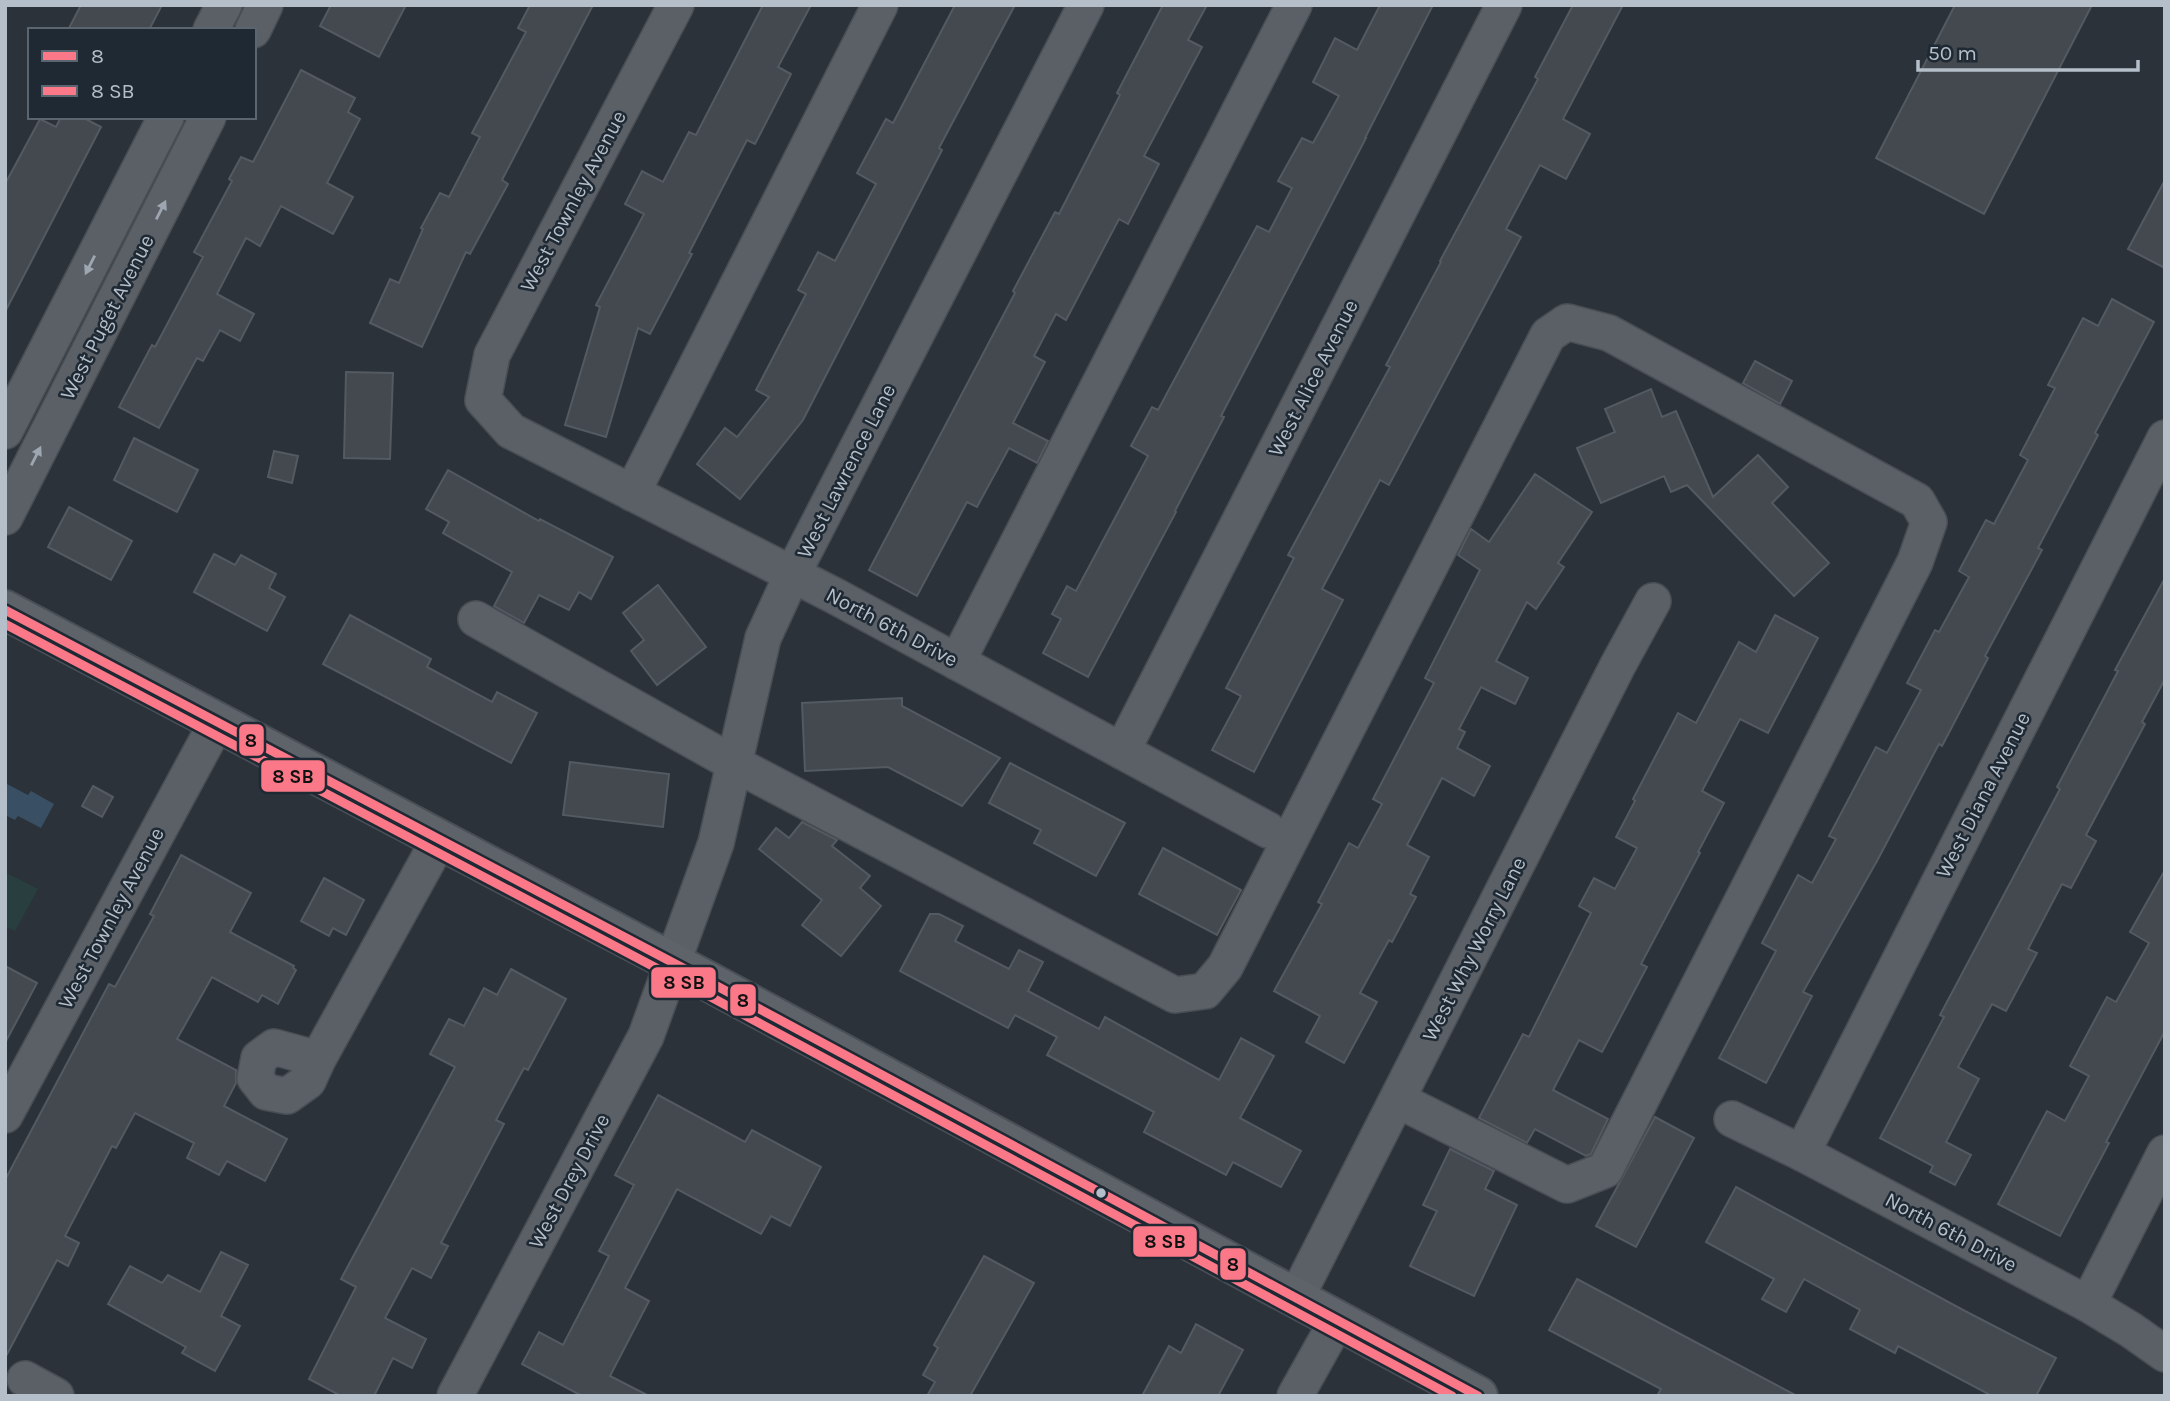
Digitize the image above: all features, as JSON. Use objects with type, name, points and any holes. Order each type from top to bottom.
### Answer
[{"type":"main road","points":[[5,610],[673,963],[1478,1396]]},
{"type":"street","points":[[212,28],[224,5]]},
{"type":"street","points":[[254,28],[265,5]]},
{"type":"street","name":"West Townley Avenue","points":[[483,400],[492,355],[676,5]]},
{"type":"street","points":[[632,493],[880,5]]},
{"type":"street","name":"West Lawrence Lane","points":[[673,963],[716,844],[763,638],[792,575],[1086,5]]},
{"type":"street","points":[[957,662],[1294,5]]},
{"type":"street","name":"West Alice Avenue","points":[[1122,751],[1504,5]]},
{"type":"street","name":"West Puget Avenue","points":[[5,431],[165,119]]},
{"type":"street","name":"West Puget Avenue","points":[[5,517],[207,119]]},
{"type":"street","points":[[476,619],[733,763],[1175,995],[1205,991],[1225,967],[1548,335],[1567,322],[1609,333],[1917,502],[1929,522],[1915,562],[1605,1170],[1567,1185],[1398,1100]]},
{"type":"street","name":"North 6th Drive","points":[[483,400],[511,431],[835,596],[1268,830]]},
{"type":"street","name":"West Diana Avenue","points":[[1801,1153],[2165,438]]},
{"type":"street","name":"West Why Worry Lane","points":[[1297,1298],[1653,601]]},
{"type":"street","name":"West Townley Avenue","points":[[5,1115],[217,722]]},
{"type":"street","points":[[318,1059],[439,839]]},
{"type":"street","name":"West Drey Drive","points":[[455,1396],[646,1037],[673,963]]},
{"type":"street","name":"North 6th Drive","points":[[1731,1119],[2088,1304],[2165,1354]]},
{"type":"street","points":[[2088,1304],[2165,1153]]},
{"type":"street","points":[[1295,1396],[1337,1321]]},
{"type":"street","points":[[25,1379],[57,1396]]},
{"type":"green space","points":[[5,872],[38,889],[15,931],[5,926]]},
{"type":"water","points":[[7,784],[28,795],[31,791],[54,804],[41,828],[18,816],[15,820],[5,815]]},
{"type":"building","points":[[81,5],[162,5],[150,28],[69,28]]},
{"type":"building","points":[[331,5],[406,5],[379,57],[320,26]]},
{"type":"building","points":[[530,5],[593,5],[502,180],[508,184],[470,254],[466,252],[422,347],[370,323],[390,279],[399,283],[423,229],[421,228],[440,193],[449,197],[480,137],[472,133],[526,32],[518,28]]},
{"type":"building","points":[[763,5],[811,5],[778,67],[791,74],[755,144],[747,140],[650,334],[638,328],[606,437],[565,425],[600,307],[596,305],[644,214],[625,204],[642,171],[663,182],[689,132],[696,135]]},
{"type":"building","points":[[955,5],[1015,5],[939,148],[942,150],[803,420],[740,499],[697,464],[725,428],[737,437],[769,397],[756,390],[806,294],[798,290],[818,252],[835,261],[876,184],[857,173],[886,119],[893,123]]},
{"type":"building","points":[[1163,5],[1207,5],[1188,40],[1202,47],[1144,156],[1159,164],[1128,224],[1119,219],[1066,320],[1056,314],[1034,356],[1045,362],[1013,423],[1048,441],[1037,463],[1009,448],[977,507],[967,502],[917,596],[869,570],[1055,212],[1059,214]]},
{"type":"building","points":[[1380,5],[1433,5],[1221,416],[1224,417],[1176,512],[1088,677],[1043,653],[1061,619],[1052,614],[1067,586],[1076,591],[1148,456],[1131,446],[1152,407],[1158,410],[1257,226],[1269,232],[1292,188],[1278,181],[1302,138],[1313,143],[1339,96],[1313,82],[1335,38],[1357,50]]},
{"type":"building","points":[[1573,5],[1623,5],[1563,119],[1590,134],[1566,179],[1540,165],[1506,229],[1521,237],[1389,485],[1380,480],[1322,589],[1343,600],[1254,772],[1212,750],[1241,696],[1226,688],[1294,558],[1288,555],[1390,367],[1386,365],[1538,79],[1535,77]]},
{"type":"building","points":[[1955,5],[2092,5],[1984,214],[1876,158]]},
{"type":"building","points":[[301,70],[355,98],[348,112],[360,119],[327,183],[353,197],[333,234],[281,206],[260,246],[246,238],[217,294],[254,314],[240,341],[220,330],[203,361],[197,358],[159,428],[119,407],[203,257],[194,252],[232,181],[229,179],[241,157],[253,162]]},
{"type":"building","points":[[40,119],[56,127],[60,119],[86,119],[101,127],[5,312],[5,184]]},
{"type":"building","points":[[2165,180],[2165,268],[2128,249]]},
{"type":"building","points":[[2112,299],[2154,322],[2095,433],[2098,435],[2038,548],[2042,550],[1985,656],[1988,658],[1942,746],[1939,744],[1803,992],[1812,996],[1766,1083],[1719,1058],[1776,951],[1762,943],[1798,875],[1812,883],[1836,839],[1829,836],[1876,747],[1887,753],[1921,690],[1907,683],[1935,630],[1939,632],[1969,577],[1959,571],[1986,520],[1994,524],[2028,460],[2020,455],[2055,388],[2048,385],[2083,318],[2098,326]]},
{"type":"building","points":[[1755,361],[1792,381],[1780,404],[1743,383]]},
{"type":"building","points":[[346,372],[393,373],[390,459],[344,458]]},
{"type":"building","points":[[1651,389],[1662,417],[1676,411],[1713,497],[1758,455],[1788,487],[1772,503],[1829,563],[1794,596],[1687,485],[1671,492],[1664,476],[1601,503],[1577,448],[1615,432],[1605,409]]},
{"type":"building","points":[[134,438],[198,470],[177,512],[114,480]]},
{"type":"building","points":[[274,451],[298,456],[292,483],[268,477]]},
{"type":"building","points":[[448,470],[539,521],[540,519],[613,557],[591,599],[579,592],[569,610],[539,595],[524,623],[494,606],[512,572],[443,533],[449,522],[426,509]]},
{"type":"building","points":[[1535,474],[1592,512],[1558,563],[1564,567],[1536,609],[1527,602],[1496,661],[1528,678],[1515,704],[1481,687],[1459,729],[1465,732],[1457,748],[1490,766],[1474,796],[1442,778],[1407,845],[1429,857],[1410,894],[1416,897],[1360,993],[1377,1002],[1344,1063],[1306,1042],[1320,1016],[1274,991],[1322,904],[1318,902],[1349,843],[1358,848],[1382,804],[1373,799],[1434,683],[1425,678],[1480,570],[1458,555],[1471,529],[1489,542]]},
{"type":"building","points":[[69,507],[132,541],[111,580],[48,547]]},
{"type":"building","points":[[214,554],[235,565],[241,555],[276,574],[269,588],[285,597],[267,631],[194,592]]},
{"type":"building","points":[[2165,578],[2165,679],[2142,722],[2145,724],[2086,835],[2096,841],[2071,888],[2062,884],[2028,949],[2037,953],[2006,1011],[1992,1004],[1958,1067],[1979,1079],[1946,1142],[1971,1155],[1955,1185],[1930,1172],[1933,1166],[1880,1138],[1944,1017],[1940,1015],[2060,789],[2057,787],[2118,671],[2115,670]]},
{"type":"building","points":[[658,585],[706,647],[657,685],[631,651],[644,640],[623,613]]},
{"type":"building","points":[[350,615],[431,659],[427,667],[492,702],[497,692],[537,713],[511,763],[323,664]]},
{"type":"building","points":[[1775,615],[1818,638],[1768,733],[1740,719],[1702,791],[1724,803],[1641,964],[1647,967],[1602,1052],[1579,1040],[1553,1090],[1608,1119],[1591,1154],[1586,1156],[1535,1129],[1527,1143],[1479,1118],[1523,1034],[1529,1037],[1591,913],[1579,906],[1594,878],[1615,889],[1637,848],[1616,837],[1678,713],[1696,723],[1739,642],[1756,652]]},
{"type":"building","points":[[902,698],[902,706],[1000,758],[962,806],[888,767],[805,771],[802,703]]},
{"type":"building","points":[[570,762],[669,774],[663,827],[563,815]]},
{"type":"building","points":[[1010,763],[1125,823],[1096,876],[1034,843],[1041,830],[989,803]]},
{"type":"building","points":[[93,786],[113,797],[102,817],[82,806]]},
{"type":"building","points":[[802,822],[837,840],[832,846],[870,876],[860,888],[881,906],[841,956],[802,925],[822,900],[759,849],[776,828],[789,838]]},
{"type":"building","points":[[1163,848],[1241,890],[1217,935],[1139,894]]},
{"type":"building","points":[[181,855],[251,893],[230,932],[294,966],[296,970],[278,1004],[262,995],[258,1002],[212,977],[177,1039],[236,1070],[236,1083],[224,1106],[287,1139],[265,1181],[227,1161],[219,1175],[187,1158],[194,1143],[135,1113],[116,1148],[112,1146],[65,1236],[79,1243],[68,1266],[57,1260],[5,1358],[5,1180],[109,984],[115,987],[154,916],[150,914]]},
{"type":"building","points":[[2165,870],[2165,1031],[2060,1236],[1998,1204],[2047,1111],[2065,1121],[2089,1076],[2070,1066],[2107,997],[2116,1002],[2149,943],[2130,932]]},
{"type":"building","points":[[324,878],[364,900],[346,935],[333,928],[329,936],[301,921]]},
{"type":"building","points":[[930,914],[939,914],[963,926],[955,941],[1009,969],[1019,950],[1043,962],[1028,991],[1099,1029],[1105,1017],[1219,1080],[1241,1038],[1274,1056],[1240,1118],[1301,1151],[1281,1187],[1233,1162],[1226,1175],[1144,1132],[1154,1112],[1047,1055],[1057,1037],[1015,1015],[1008,1028],[900,971]]},
{"type":"building","points":[[5,966],[37,983],[5,1043]]},
{"type":"building","points":[[511,969],[566,999],[528,1070],[524,1068],[496,1120],[504,1124],[441,1243],[448,1246],[431,1278],[412,1268],[385,1318],[426,1339],[412,1368],[393,1358],[374,1396],[341,1396],[309,1379],[356,1287],[341,1279],[455,1067],[430,1054],[449,1019],[464,1026],[484,988],[497,995]]},
{"type":"building","points":[[658,1095],[745,1142],[752,1130],[821,1167],[790,1226],[771,1216],[761,1234],[677,1189],[625,1288],[649,1301],[610,1376],[649,1396],[582,1396],[522,1364],[539,1332],[563,1345],[609,1256],[599,1251],[634,1185],[615,1175]]},
{"type":"building","points":[[1655,1117],[1694,1138],[1636,1247],[1596,1226]]},
{"type":"building","points":[[1450,1149],[1494,1171],[1485,1189],[1517,1205],[1474,1296],[1410,1266],[1437,1211],[1423,1205]]},
{"type":"building","points":[[1736,1187],[2056,1358],[2036,1396],[1992,1396],[1898,1346],[1895,1353],[1850,1329],[1860,1310],[1804,1279],[1786,1312],[1762,1299],[1774,1279],[1706,1242]]},
{"type":"building","points":[[221,1252],[248,1265],[221,1316],[240,1326],[215,1371],[182,1353],[186,1347],[108,1304],[130,1266],[162,1283],[168,1275],[200,1292]]},
{"type":"building","points":[[984,1256],[1034,1283],[970,1396],[927,1396],[935,1382],[923,1375],[938,1348],[934,1345]]},
{"type":"building","points":[[1577,1279],[1797,1396],[1657,1396],[1661,1389],[1549,1330]]},
{"type":"building","points":[[1196,1324],[1243,1350],[1218,1396],[1142,1396],[1169,1346],[1181,1353]]},
{"type":"transit line","name":"8","points":[[5,610],[702,978],[1478,1396]]},
{"type":"transit line","points":[[5,624],[696,989],[1452,1396]]}]
